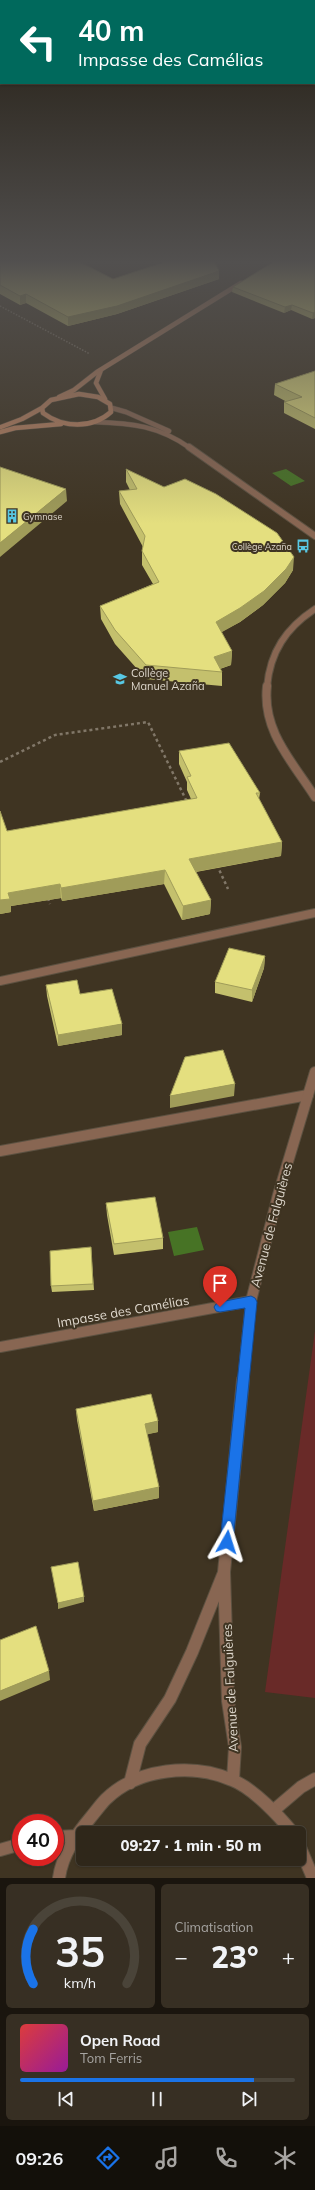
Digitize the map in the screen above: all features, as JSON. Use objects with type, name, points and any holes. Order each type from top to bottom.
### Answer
[{"type":"main road","points":[[0,427],[22,419],[42,408],[45,404],[76,390],[87,381],[93,373],[101,370],[135,349]]},
{"type":"main road","points":[[0,432],[15,428],[95,422],[108,416],[112,408],[105,400],[96,383],[102,374],[101,370]]},
{"type":"main road","points":[[59,397],[89,395],[105,400]]},
{"type":"main road","points":[[42,408],[43,413],[48,418],[67,423]]},
{"type":"street","points":[[112,408],[125,410],[140,418],[158,424],[176,435],[180,441]]},
{"type":"street","points":[[95,422],[131,423],[154,429],[180,441],[315,536]]},
{"type":"street","points":[[315,609],[297,622],[283,637],[274,653],[265,697],[271,726],[315,797]]},
{"type":"street","points":[[0,981],[315,913]]},
{"type":"street","name":"Avenue de Falguières","points":[[233,1780],[235,1747],[228,1700],[224,1572],[251,1302],[278,1195],[315,1072]]},
{"type":"street","points":[[0,1151],[308,1095]]},
{"type":"street","name":"Impasse des Camélias","points":[[0,1347],[251,1302]]},
{"type":"street","name":"Avenue de Falguières","points":[[130,1783],[140,1744],[173,1693],[192,1652],[224,1572]]},
{"type":"street","points":[[59,1878],[60,1870],[75,1836],[107,1798],[130,1783],[154,1773],[204,1771],[233,1780],[274,1810],[287,1826]]},
{"type":"street","points":[[274,1810],[301,1787],[315,1779]]},
{"type":"street","points":[[64,1837],[75,1836]]},
{"type":"street","points":[[0,1850],[12,1847]]},
{"type":"street","points":[[306,1858],[313,1872]]},
{"type":"path","points":[[80,349],[92,355]]},
{"type":"path","points":[[0,762],[55,735],[148,722],[190,809]]},
{"type":"path","points":[[179,804],[186,802]]},
{"type":"path","points":[[216,863],[228,889]]},
{"type":"path","points":[[48,897],[50,904]]},
{"type":"shaded area","points":[[286,469],[305,481],[291,486],[272,473]]},
{"type":"shaded area","points":[[197,1227],[204,1250],[174,1256],[168,1232]]},
{"type":"shaded area","points":[[315,1331],[315,1698],[265,1692]]},
{"type":"building","points":[[315,371],[315,418],[284,402],[302,397],[275,384]]},
{"type":"building","points":[[0,467],[66,489],[0,543]]},
{"type":"building","points":[[126,469],[164,487],[185,479],[216,494],[277,533],[294,557],[286,569],[264,591],[240,608],[216,622],[232,651],[214,657],[222,672],[146,665],[115,630],[100,606],[159,582],[142,551],[145,536],[119,491],[137,489]]},
{"type":"building","points":[[229,743],[260,793],[256,793],[282,842],[189,859],[211,900],[183,906],[165,870],[61,888],[60,884],[8,893],[10,899],[0,900],[0,811],[7,831],[197,798],[187,777],[191,776],[179,751]]},
{"type":"building","points":[[229,948],[265,956],[252,990],[215,982]]},
{"type":"building","points":[[77,980],[80,994],[112,989],[122,1024],[58,1035],[46,985]]},
{"type":"building","points":[[223,1050],[235,1084],[170,1096],[185,1057]]},
{"type":"building","points":[[155,1197],[163,1238],[114,1244],[106,1203]]},
{"type":"building","points":[[91,1247],[93,1284],[51,1286],[50,1251]]},
{"type":"building","points":[[151,1394],[158,1421],[145,1424],[159,1487],[93,1501],[76,1409]]},
{"type":"building","points":[[78,1562],[84,1597],[58,1603],[51,1567]]},
{"type":"building","points":[[36,1626],[49,1671],[0,1691],[0,1640]]},
{"type":"place","name":"Gymnase","points":[[12,516]]},
{"type":"place","name":"Collège Azaña","points":[[303,546]]},
{"type":"place","name":"Collège Manuel Azaña","points":[[120,679]]},
{"type":"route","points":[[220,1307],[251,1302],[227,1542]]}]
